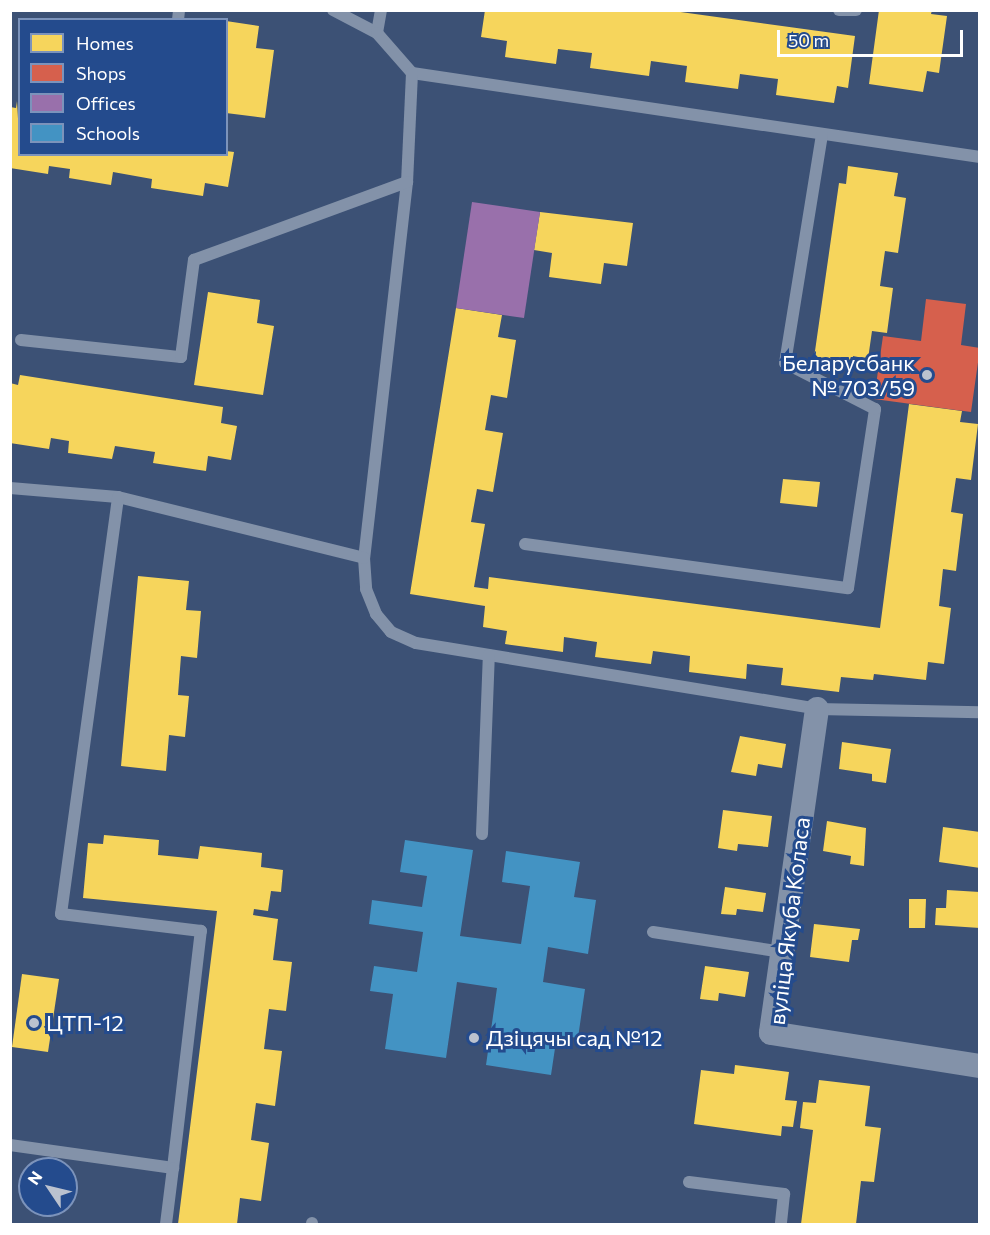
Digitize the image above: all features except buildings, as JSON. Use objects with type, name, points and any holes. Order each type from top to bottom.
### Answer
[{"type":"street","name":"вуліца Якуба Коласа","points":[[817,709],[771,1033],[980,1066]]},
{"type":"lane","points":[[333,10],[378,33],[412,74],[980,157]]},
{"type":"lane","points":[[378,33],[381,10]]},
{"type":"lane","points":[[840,10],[856,10]]},
{"type":"lane","points":[[412,74],[407,182],[364,558],[366,589],[376,614],[391,632],[416,643],[817,709],[980,712]]},
{"type":"lane","points":[[525,544],[848,588],[875,409],[785,363],[822,135]]},
{"type":"lane","points":[[21,340],[181,357],[194,260],[407,182]]},
{"type":"lane","points":[[10,488],[118,497],[364,558]]},
{"type":"lane","points":[[118,497],[61,914],[201,931],[166,1224]]},
{"type":"lane","points":[[482,834],[489,655]]},
{"type":"lane","points":[[653,932],[782,952]]},
{"type":"lane","points":[[10,1145],[173,1168]]},
{"type":"lane","points":[[689,1182],[784,1194],[781,1224]]},
{"type":"place","name":"Беларусбанк № 703/59","points":[[927,375]]},
{"type":"place","name":"ЦТП-12","points":[[34,1023]]},
{"type":"place","name":"Дзіцячы сад №12","points":[[474,1038]]}]
